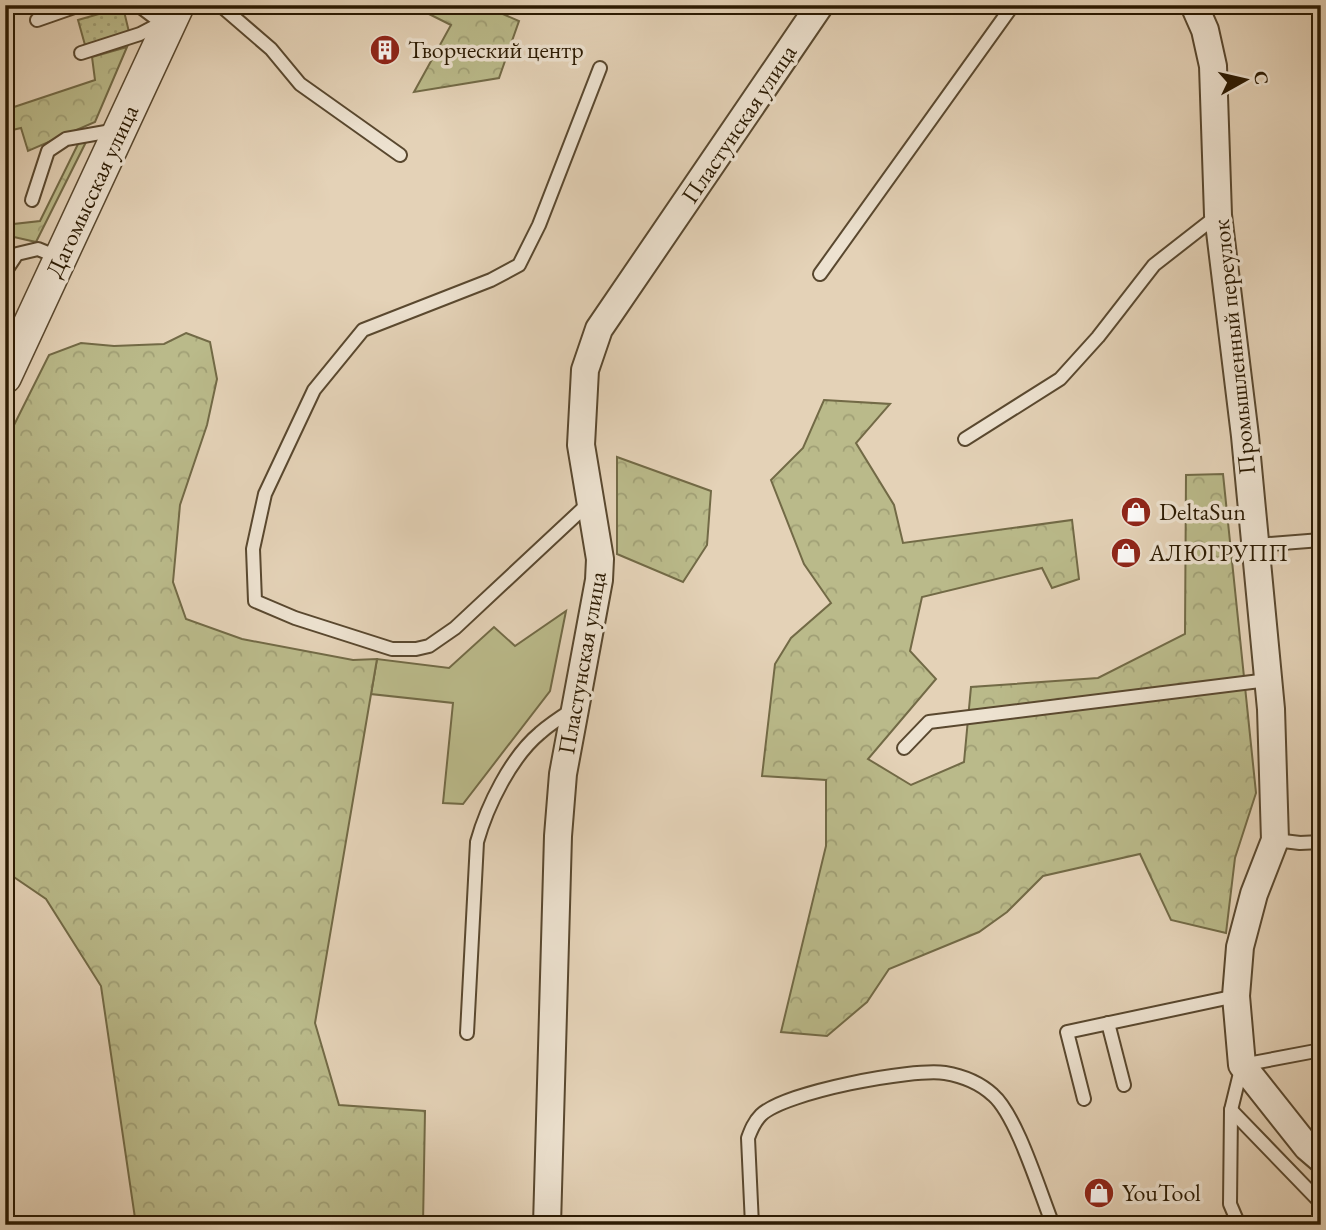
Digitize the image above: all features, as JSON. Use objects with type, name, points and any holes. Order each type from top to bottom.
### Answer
[{"type":"street","name":"Пластунская улица","points":[[547,1225],[558,835],[563,774],[599,580],[600,559],[581,445],[586,370],[599,329],[820,5]]},
{"type":"street","name":"Промышленный переулок","points":[[1194,5],[1205,30],[1213,66],[1218,215],[1256,545],[1271,709],[1275,840],[1254,894],[1240,947],[1236,996],[1242,1065]]},
{"type":"street","name":"Дагомысская улица","points":[[5,377],[170,18]]},
{"type":"street","points":[[1242,1065],[1307,1147],[1321,1160]]},
{"type":"lane","points":[[37,20],[80,5]]},
{"type":"lane","points":[[138,5],[170,18]]},
{"type":"lane","points":[[220,5],[271,49],[300,84],[400,155]]},
{"type":"lane","points":[[820,274],[1013,5]]},
{"type":"lane","points":[[81,53],[140,34],[170,18]]},
{"type":"lane","points":[[590,502],[455,628],[429,646],[392,649],[295,618],[255,601],[253,549],[265,494],[314,390],[363,330],[491,280],[519,265],[539,225],[600,68]]},
{"type":"lane","points":[[32,200],[48,151],[66,139],[120,130]]},
{"type":"lane","points":[[965,439],[1060,379],[1098,337],[1154,265],[1218,215]]},
{"type":"lane","points":[[5,272],[17,254],[38,249],[60,258]]},
{"type":"lane","points":[[1256,545],[1321,540]]},
{"type":"lane","points":[[904,748],[929,722],[1268,680]]},
{"type":"lane","points":[[467,1033],[477,842],[485,814],[521,753],[539,734],[575,707]]},
{"type":"lane","points":[[1275,840],[1321,842]]},
{"type":"lane","points":[[1084,1099],[1067,1032],[1236,996]]},
{"type":"lane","points":[[1108,1023],[1124,1086]]},
{"type":"lane","points":[[1239,1225],[1230,1204],[1231,1110],[1242,1065],[1321,1050]]},
{"type":"lane","points":[[752,1225],[748,1138],[752,1126],[762,1114],[774,1107],[836,1086],[911,1072],[945,1073],[972,1080],[995,1096],[1012,1122],[1053,1225]]},
{"type":"lane","points":[[1231,1110],[1321,1203]]},
{"type":"green space","points":[[411,5],[482,5],[519,21],[499,78],[414,92],[451,25]]},
{"type":"green space","points":[[123,7],[129,32],[85,45],[78,20]]},
{"type":"green space","points":[[127,47],[95,122],[28,151],[21,128],[8,131],[5,110],[95,80],[92,57]]},
{"type":"green space","points":[[80,140],[86,142],[36,242],[5,235],[5,225],[40,221]]},
{"type":"green space","points":[[186,333],[210,342],[217,379],[207,425],[180,505],[173,582],[186,619],[242,639],[353,660],[377,659],[315,1023],[339,1105],[425,1111],[423,1225],[136,1225],[101,986],[46,899],[5,871],[5,443],[49,355],[81,343],[114,346],[164,344]]},
{"type":"green space","points":[[824,400],[890,404],[856,443],[894,505],[903,543],[1072,520],[1079,579],[1052,588],[1042,568],[922,597],[910,651],[936,679],[868,759],[911,785],[964,762],[971,687],[1098,678],[1185,634],[1186,475],[1223,474],[1256,793],[1235,858],[1226,933],[1171,920],[1140,854],[1043,876],[1007,912],[979,932],[889,969],[867,1002],[827,1036],[781,1032],[826,846],[826,780],[762,776],[775,664],[791,638],[831,603],[804,564],[771,480],[803,448]]},
{"type":"green space","points":[[617,457],[711,491],[707,545],[683,582],[617,554]]},
{"type":"green space","points":[[566,611],[550,691],[463,804],[443,803],[453,703],[371,694],[377,659],[449,668],[494,627],[515,646]]},
{"type":"place","name":"Творческий центр","points":[[385,50]]},
{"type":"place","name":"DeltaSun","points":[[1136,512]]},
{"type":"place","name":"АЛЮГРУПП","points":[[1126,553]]},
{"type":"place","name":"YouTool","points":[[1099,1193]]}]
